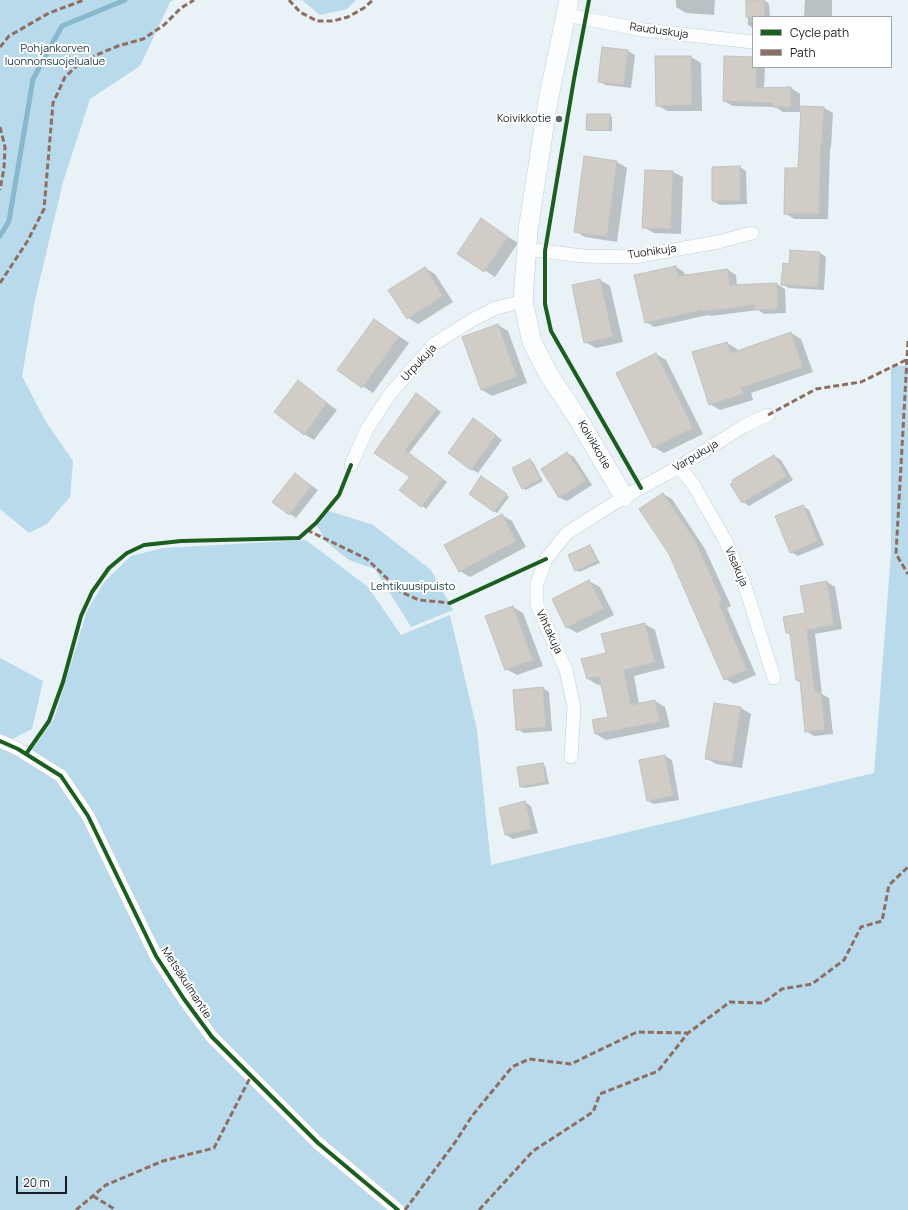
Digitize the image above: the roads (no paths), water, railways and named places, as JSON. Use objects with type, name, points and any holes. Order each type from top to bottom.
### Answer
[{"type":"street","name":"Rauduskuja","points":[[568,8],[644,30],[752,42]]},
{"type":"street","name":"Koivikkotie","points":[[568,8],[548,101],[526,249],[523,301],[532,342],[542,362],[624,497]]},
{"type":"street","name":"Tuohikuja","points":[[526,249],[583,256],[634,257],[718,242],[752,233]]},
{"type":"street","name":"Urpukuja","points":[[351,465],[367,429],[390,394],[434,344],[474,318],[496,308],[523,301]]},
{"type":"street","name":"Varpukuja","points":[[624,497],[679,467],[744,426],[768,415]]},
{"type":"street","name":"Visakuja","points":[[679,467],[693,484],[725,540],[741,576],[774,678]]},
{"type":"street","name":"Vihtakuja","points":[[571,757],[574,707],[566,670],[537,605],[537,584],[546,559],[567,533],[624,497]]},
{"type":"street","name":"Metsäkulmantie","points":[[0,740],[18,749],[60,776],[88,816],[156,956],[184,999],[212,1037],[318,1143],[398,1210]]},
{"type":"waterway","points":[[0,236],[9,221],[33,79],[62,26],[125,0]]},
{"type":"place","name":"Koivikkotie","points":[[559,119]]},
{"type":"park label","name":"Pohjankorven luonnonsuojelualue","points":[[55,55]]},
{"type":"park label","name":"Lehtikuusipuisto","points":[[413,587]]}]
